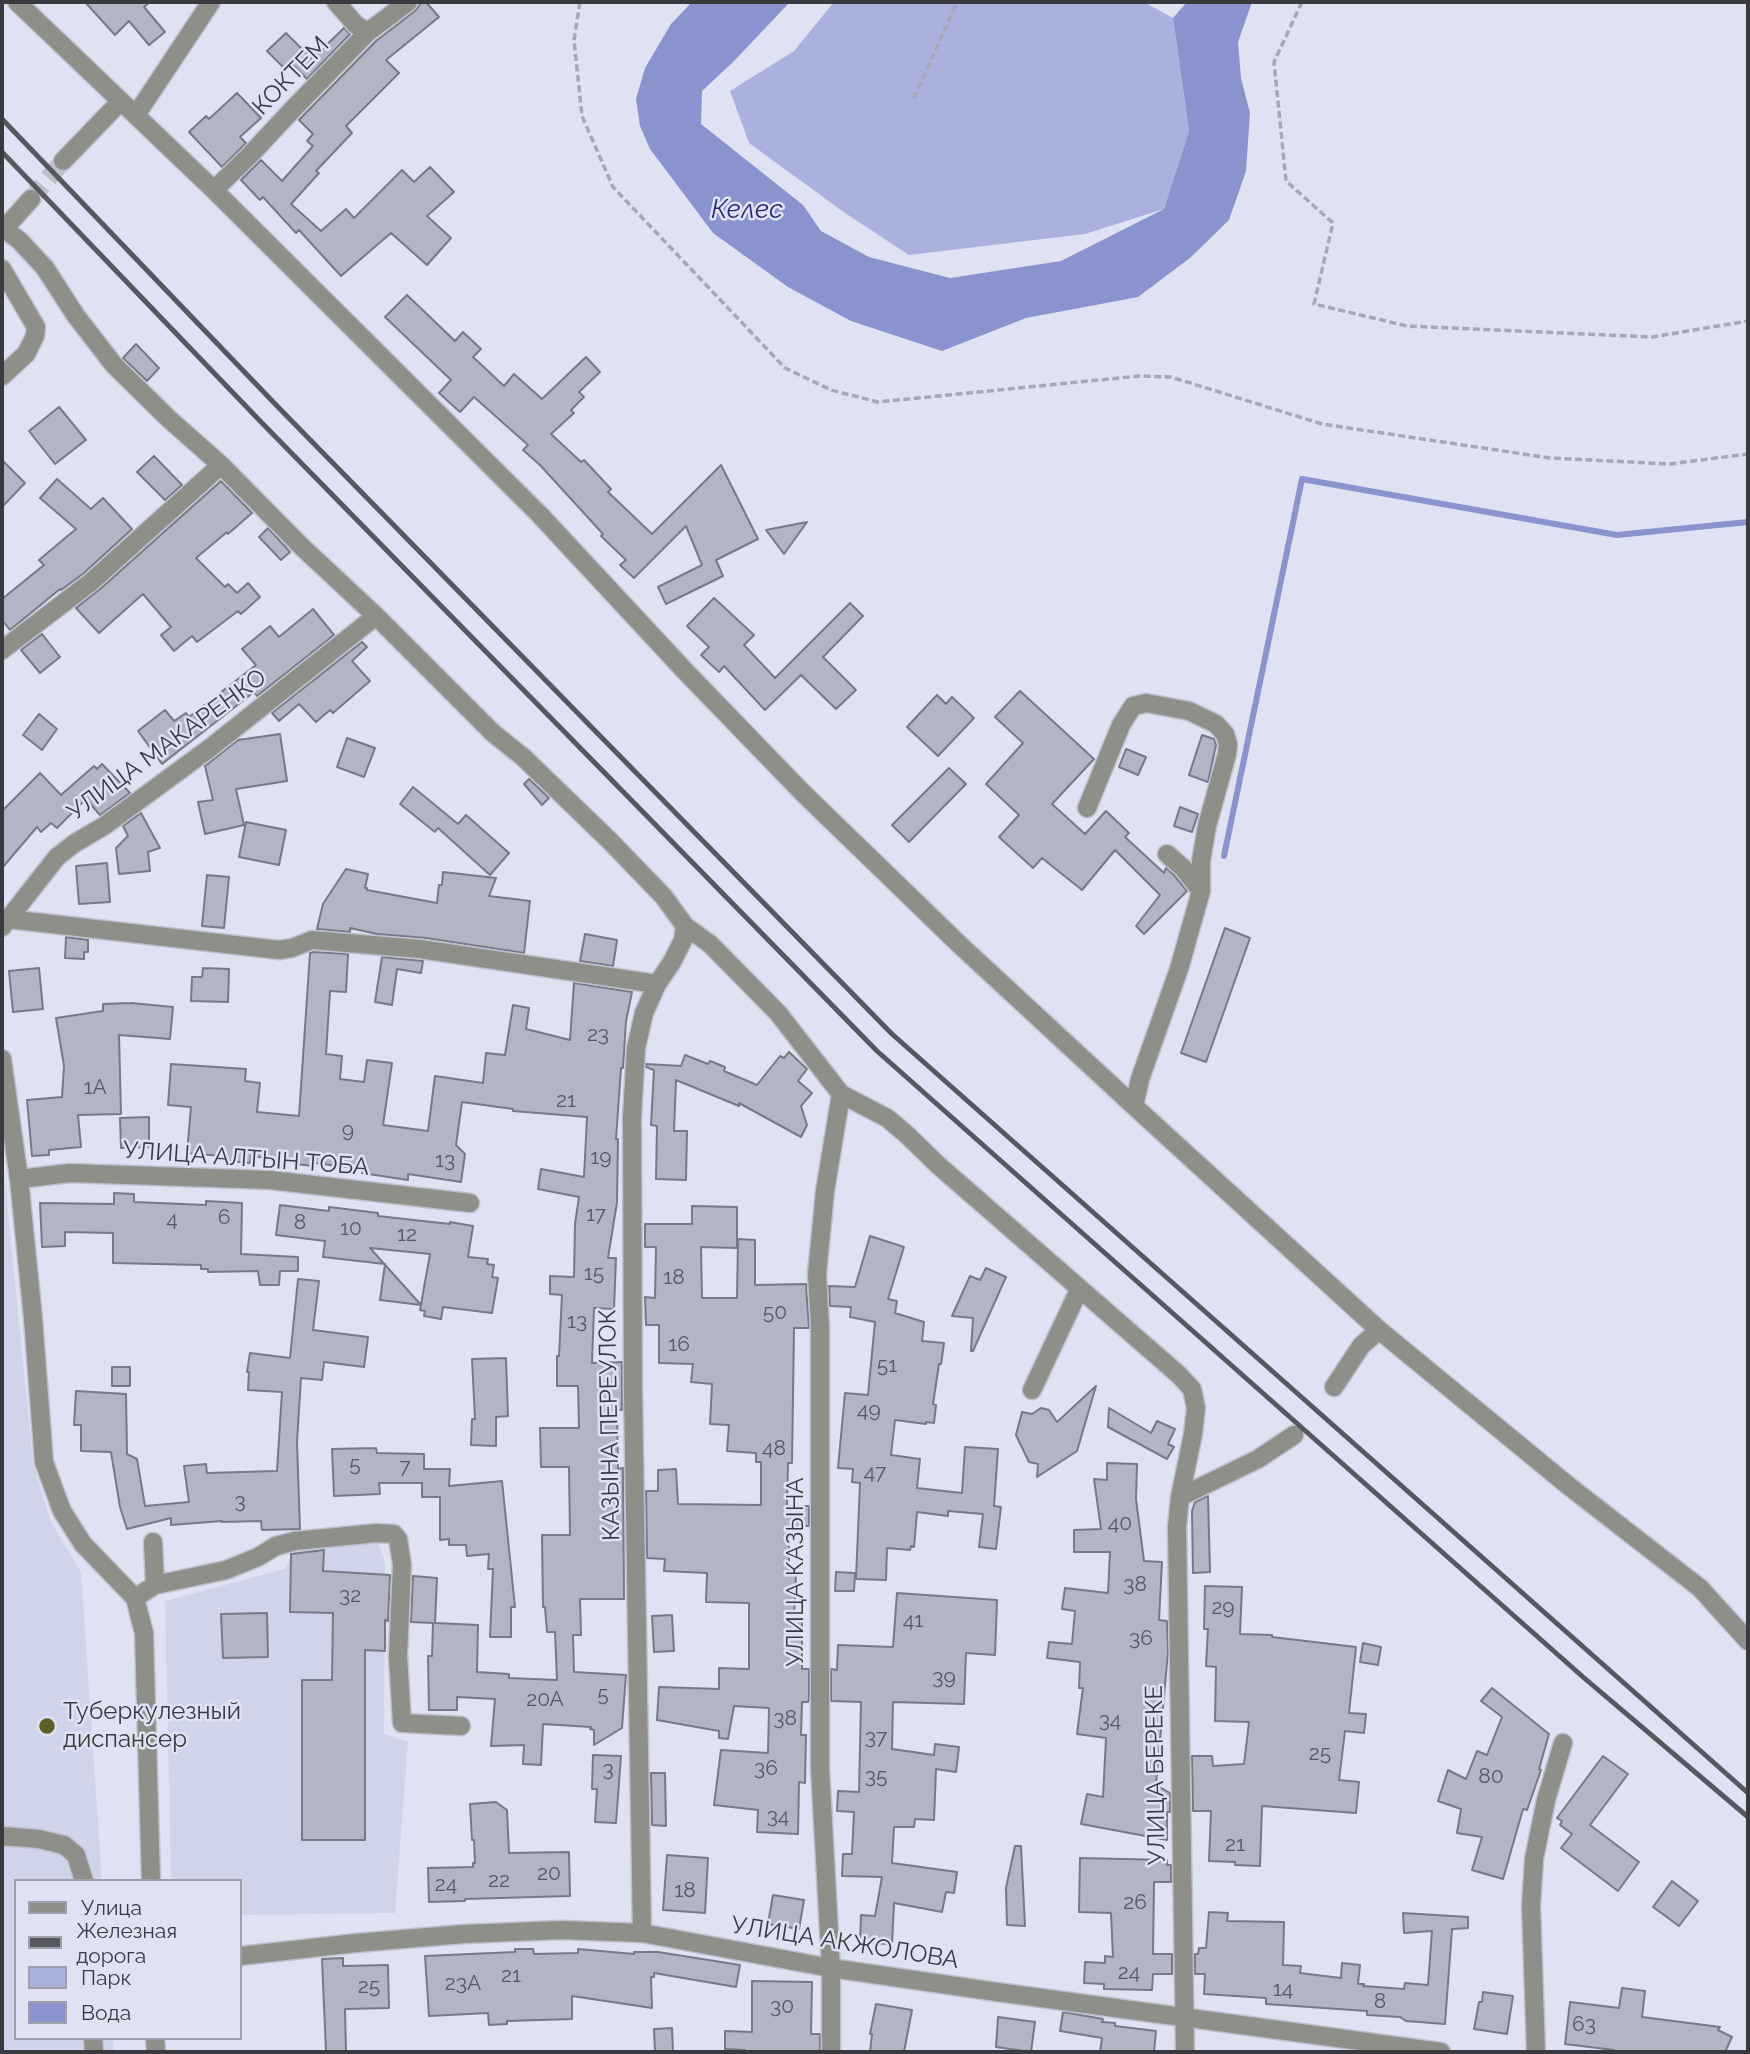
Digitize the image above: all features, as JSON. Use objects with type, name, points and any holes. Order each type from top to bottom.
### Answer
[{"type":"street","points":[[17,2],[214,190],[540,515],[803,793],[951,936],[1133,1107],[1379,1330],[1570,1487],[1700,1588],[1748,1640]]},
{"type":"street","points":[[136,115],[211,2]]},
{"type":"street","points":[[336,2],[356,24],[369,32]]},
{"type":"street","name":"КОКТЕМ","points":[[214,190],[369,32],[408,2]]},
{"type":"street","points":[[63,161],[121,101]]},
{"type":"street","points":[[31,199],[3,227],[20,240],[45,268],[76,316],[114,365],[376,616],[493,733],[533,766],[610,841],[664,897],[685,926],[710,944],[778,1013],[841,1094]]},
{"type":"street","points":[[2,269],[36,327],[35,336],[26,354],[2,376]]},
{"type":"street","points":[[2,650],[91,582],[221,466]]},
{"type":"street","name":"УЛИЦА МАКАРЕНКО","points":[[5,923],[57,857],[199,756],[376,616]]},
{"type":"street","points":[[1087,808],[1121,725],[1133,706],[1146,703],[1189,710],[1216,724],[1225,734],[1228,744],[1201,861],[1201,891],[1179,969],[1140,1079],[1133,1107]]},
{"type":"street","points":[[1167,854],[1183,868],[1201,891]]},
{"type":"street","points":[[5,923],[279,950],[312,940],[420,949],[657,984]]},
{"type":"street","name":"КАЗЫНА ПЕРЕУЛОК","points":[[642,1933],[633,1391],[632,1117],[636,1048],[644,1013],[657,984],[683,940],[685,926]]},
{"type":"street","points":[[2,1059],[19,1179],[44,1462],[62,1511],[83,1544],[135,1598],[144,1633],[151,1879]]},
{"type":"street","name":"УЛИЦА БЕРЕКЕ","points":[[841,1094],[887,1118],[1192,1389],[1196,1408],[1177,1527],[1185,2052]]},
{"type":"street","name":"УЛИЦА КАЗЫНА","points":[[831,2052],[831,1968],[821,1768],[820,1327],[817,1275],[825,1191],[841,1094]]},
{"type":"street","name":"УЛИЦА АЛТЫН ТОБА","points":[[19,1179],[70,1173],[270,1180],[470,1203]]},
{"type":"street","points":[[1032,1390],[1079,1290]]},
{"type":"street","points":[[1334,1387],[1361,1346],[1379,1330]]},
{"type":"street","points":[[1180,1497],[1258,1459],[1294,1435]]},
{"type":"street","points":[[135,1598],[155,1585],[226,1570],[258,1557],[276,1546],[295,1541],[377,1533],[394,1534],[398,1539],[402,1564],[398,1656],[402,1723],[461,1726]]},
{"type":"street","points":[[153,1542],[155,1585]]},
{"type":"street","points":[[1536,2052],[1531,1906],[1534,1859],[1546,1800],[1563,1743]]},
{"type":"street","points":[[2,1836],[39,1839],[64,1845],[76,1855],[83,1879]]},
{"type":"street","name":"УЛИЦА АКЖОЛОВА","points":[[242,1956],[464,1934],[562,1930],[642,1933],[831,1968],[997,1993],[1441,2052]]},
{"type":"path","points":[[580,2],[574,40],[582,116],[613,187],[785,368],[831,390],[878,402],[1139,376],[1171,377],[1322,424],[1550,458],[1670,464],[1748,454]]},
{"type":"path","points":[[915,98],[957,2]]},
{"type":"path","points":[[1302,2],[1274,62],[1286,181],[1333,223],[1314,304],[1407,326],[1652,337],[1748,321]]},
{"type":"shaded area","name":"Туберкулезный диспансер","points":[[2,1151],[33,1463],[51,1522],[81,1572],[102,1879],[14,1879],[14,2040],[113,2040],[114,2052],[2,2052]]},
{"type":"shaded area","points":[[378,1543],[385,1562],[384,1734],[408,1742],[395,1913],[242,1915],[242,1879],[171,1879],[165,1601],[285,1569],[294,1551]]},
{"type":"green space","points":[[834,2],[1144,2],[1173,18],[1189,131],[1164,209],[1085,234],[909,255],[845,213],[749,143],[730,91],[794,51]]},
{"type":"water","name":"Келес","points":[[692,2],[790,2],[702,91],[701,124],[803,205],[821,231],[869,257],[950,278],[1061,261],[1164,209],[1189,131],[1173,18],[1187,2],[1252,2],[1238,42],[1241,78],[1250,113],[1246,171],[1229,220],[1190,258],[1138,297],[1026,318],[942,351],[851,321],[788,287],[713,233],[650,149],[640,126],[636,99],[645,68],[671,24]]},
{"type":"building","points":[[85,2],[150,2],[144,7],[165,32],[149,45],[129,21],[115,35]]},
{"type":"building","points":[[422,2],[426,2],[439,17],[386,60],[399,73],[346,126],[352,133],[316,171],[319,173],[291,204],[321,231],[346,209],[354,218],[402,170],[414,182],[430,167],[454,192],[427,216],[451,238],[427,265],[391,233],[341,276],[299,230],[296,233],[263,197],[260,200],[241,180],[261,160],[282,181],[313,146],[307,141],[313,134],[299,120],[376,41],[415,11]]},
{"type":"building","points":[[344,28],[350,34],[307,79],[292,64],[286,70],[267,51],[286,33],[312,59]]},
{"type":"building","points":[[237,93],[261,118],[240,137],[246,143],[222,167],[189,132],[206,116],[209,119]]},
{"type":"building","points":[[407,295],[455,341],[463,332],[481,349],[473,357],[504,386],[514,374],[542,399],[586,357],[600,372],[579,392],[584,397],[571,410],[574,413],[551,434],[581,462],[584,460],[611,489],[608,492],[652,534],[721,465],[758,539],[716,560],[723,576],[666,604],[658,587],[702,565],[686,526],[634,578],[620,565],[626,560],[601,536],[603,534],[540,465],[523,450],[528,445],[474,397],[460,412],[439,393],[451,380],[385,317]]},
{"type":"building","points":[[136,344],[159,368],[147,381],[123,358]]},
{"type":"building","points":[[59,407],[86,440],[55,464],[29,431]]},
{"type":"building","points":[[154,456],[182,485],[165,500],[137,472]]},
{"type":"building","points":[[2,460],[25,483],[2,507]]},
{"type":"building","points":[[57,479],[91,509],[103,498],[132,529],[84,573],[10,630],[2,620],[2,599],[44,565],[39,560],[76,529],[40,498]]},
{"type":"building","points":[[221,481],[252,513],[196,558],[225,587],[228,584],[237,593],[248,583],[260,597],[241,614],[238,611],[197,642],[192,636],[174,651],[161,635],[171,627],[143,594],[99,633],[76,608]]},
{"type":"building","points":[[807,522],[784,554],[766,530]]},
{"type":"building","points":[[268,528],[290,552],[281,560],[259,537]]},
{"type":"building","points":[[714,598],[754,635],[744,645],[775,678],[850,603],[863,616],[823,657],[856,690],[836,709],[801,675],[765,710],[724,666],[719,672],[701,655],[709,647],[687,626]]},
{"type":"building","points":[[313,609],[334,635],[257,696],[254,692],[162,764],[138,731],[165,710],[174,721],[186,713],[189,717],[256,665],[242,649],[270,626],[279,637]]},
{"type":"building","points":[[42,634],[60,657],[40,673],[21,650]]},
{"type":"building","points":[[362,642],[367,647],[352,661],[370,681],[333,713],[330,710],[316,722],[299,704],[279,721],[272,713]]},
{"type":"building","points":[[1020,691],[1094,759],[1052,804],[1085,834],[1106,811],[1129,833],[1125,837],[1164,873],[1166,868],[1187,891],[1144,934],[1136,926],[1160,895],[1115,850],[1082,890],[1042,858],[1033,868],[999,837],[1019,815],[986,784],[1023,743],[995,717]]},
{"type":"building","points":[[937,695],[946,704],[952,697],[974,718],[938,756],[907,727]]},
{"type":"building","points":[[39,714],[57,729],[42,750],[23,735]]},
{"type":"building","points":[[280,734],[287,781],[236,789],[244,825],[205,834],[198,802],[213,800],[205,766],[238,740]]},
{"type":"building","points":[[1202,735],[1214,739],[1216,745],[1208,782],[1189,775]]},
{"type":"building","points":[[347,738],[375,748],[364,777],[337,767]]},
{"type":"building","points":[[1126,749],[1146,757],[1138,775],[1119,767]]},
{"type":"building","points":[[102,764],[130,793],[100,815],[86,799],[57,828],[51,823],[41,832],[37,827],[2,868],[2,811],[40,773],[61,795],[94,766],[97,769]]},
{"type":"building","points":[[949,768],[966,784],[909,842],[892,825]]},
{"type":"building","points":[[529,779],[549,798],[542,805],[524,784]]},
{"type":"building","points":[[413,787],[458,824],[466,815],[509,853],[490,875],[438,828],[435,832],[400,804]]},
{"type":"building","points":[[1180,807],[1198,814],[1192,832],[1174,826]]},
{"type":"building","points":[[141,813],[160,848],[148,852],[150,871],[119,874],[116,848],[128,836],[123,826]]},
{"type":"building","points":[[246,822],[286,830],[279,865],[239,857]]},
{"type":"building","points":[[107,863],[110,902],[79,904],[76,866]]},
{"type":"building","points":[[346,869],[368,874],[365,888],[367,890],[437,903],[443,872],[496,878],[489,896],[530,901],[524,953],[350,928],[350,932],[317,929],[323,904]]},
{"type":"building","points":[[207,875],[229,877],[224,928],[202,926]]},
{"type":"building","points":[[1225,928],[1250,938],[1206,1062],[1181,1053]]},
{"type":"building","points":[[585,934],[617,940],[613,966],[580,961]]},
{"type":"building","points":[[66,937],[88,940],[88,952],[84,952],[84,959],[65,958]]},
{"type":"building","points":[[310,953],[348,954],[346,992],[330,991],[326,1054],[342,1056],[340,1079],[364,1082],[367,1060],[392,1063],[383,1125],[428,1131],[435,1076],[483,1083],[486,1053],[505,1055],[513,1005],[529,1008],[526,1029],[570,1040],[574,983],[632,992],[621,1068],[616,1139],[617,1202],[608,1258],[616,1258],[614,1309],[594,1308],[592,1363],[622,1362],[622,1410],[617,1410],[618,1469],[623,1468],[624,1599],[580,1599],[581,1635],[573,1635],[574,1672],[626,1675],[622,1728],[594,1745],[594,1730],[590,1729],[591,1727],[543,1724],[541,1765],[523,1764],[524,1745],[491,1746],[495,1699],[457,1697],[457,1710],[429,1710],[428,1656],[432,1656],[433,1623],[411,1622],[413,1576],[437,1578],[435,1623],[478,1625],[477,1672],[509,1674],[509,1678],[557,1680],[555,1632],[547,1632],[543,1607],[542,1535],[570,1535],[569,1467],[541,1467],[540,1428],[579,1428],[578,1386],[557,1386],[562,1295],[550,1294],[550,1276],[574,1277],[575,1224],[579,1197],[538,1189],[541,1169],[584,1177],[587,1117],[513,1111],[462,1102],[456,1145],[465,1154],[461,1182],[408,1174],[408,1180],[362,1173],[363,1169],[314,1163],[313,1166],[296,1164],[296,1161],[251,1156],[250,1163],[221,1160],[221,1156],[187,1153],[191,1107],[168,1105],[171,1064],[246,1069],[245,1081],[260,1083],[257,1112],[299,1116]]},
{"type":"building","points":[[382,957],[423,961],[421,973],[397,969],[392,1005],[375,1002]]},
{"type":"building","points":[[39,968],[43,1009],[13,1012],[9,971]]},
{"type":"building","points":[[203,968],[229,969],[228,1002],[191,1001],[192,977],[202,977]]},
{"type":"building","points":[[131,1003],[173,1007],[170,1039],[119,1035],[121,1114],[78,1115],[81,1147],[49,1150],[49,1155],[32,1156],[27,1100],[62,1097],[64,1066],[56,1018],[103,1011],[103,1004]]},
{"type":"building","points":[[789,1052],[807,1069],[798,1081],[812,1093],[801,1106],[807,1125],[801,1137],[739,1103],[739,1106],[676,1080],[674,1131],[687,1131],[686,1180],[656,1179],[657,1126],[651,1125],[654,1070],[646,1067],[646,1064],[681,1066],[685,1055],[725,1067],[724,1071],[757,1085],[780,1056],[784,1058]]},
{"type":"building","points":[[149,1117],[149,1147],[121,1148],[120,1118]]},
{"type":"building","points":[[114,1193],[134,1194],[134,1202],[206,1205],[206,1201],[242,1203],[241,1254],[298,1257],[298,1271],[280,1271],[279,1285],[260,1285],[258,1271],[208,1272],[208,1269],[201,1269],[201,1265],[113,1263],[113,1233],[65,1232],[65,1246],[42,1247],[40,1203],[114,1204]]},
{"type":"building","points":[[280,1205],[329,1211],[329,1207],[378,1213],[378,1216],[473,1226],[468,1257],[488,1259],[487,1264],[494,1265],[492,1277],[498,1278],[492,1313],[443,1307],[441,1319],[424,1316],[425,1311],[420,1310],[430,1254],[370,1248],[384,1264],[323,1257],[325,1241],[276,1235]]},
{"type":"building","points":[[692,1206],[737,1207],[737,1248],[701,1247],[702,1298],[737,1298],[738,1239],[755,1240],[755,1285],[806,1284],[809,1328],[794,1328],[792,1463],[788,1463],[787,1506],[809,1506],[809,1526],[789,1526],[789,1574],[796,1575],[794,1620],[802,1620],[802,1669],[809,1669],[809,1700],[802,1702],[801,1735],[806,1735],[805,1783],[799,1782],[798,1834],[757,1832],[758,1810],[714,1805],[721,1750],[768,1753],[769,1708],[734,1706],[728,1739],[719,1738],[719,1731],[657,1720],[659,1687],[719,1689],[719,1668],[749,1669],[749,1603],[706,1602],[707,1573],[664,1571],[665,1559],[647,1558],[646,1491],[658,1491],[658,1470],[676,1469],[678,1504],[761,1505],[761,1462],[756,1462],[756,1453],[727,1451],[729,1425],[710,1424],[712,1384],[691,1382],[693,1364],[659,1363],[659,1325],[646,1325],[645,1297],[655,1298],[656,1247],[645,1247],[645,1224],[692,1224]]},
{"type":"building","points":[[870,1236],[904,1247],[888,1299],[897,1301],[895,1313],[924,1322],[922,1341],[944,1343],[933,1404],[936,1405],[934,1423],[895,1420],[891,1455],[920,1459],[917,1488],[962,1493],[965,1447],[998,1449],[994,1506],[1001,1507],[996,1549],[979,1547],[983,1514],[948,1511],[948,1516],[917,1512],[914,1547],[911,1546],[910,1550],[887,1548],[886,1580],[856,1579],[860,1483],[852,1482],[853,1469],[838,1468],[845,1393],[868,1395],[875,1322],[850,1317],[851,1307],[830,1306],[829,1286],[855,1287]]},
{"type":"building","points":[[385,1265],[421,1305],[380,1300]]},
{"type":"building","points":[[986,1268],[1006,1277],[971,1351],[973,1318],[952,1316],[970,1276],[980,1280]]},
{"type":"building","points":[[298,1279],[319,1281],[313,1330],[368,1337],[364,1367],[324,1362],[322,1380],[301,1378],[297,1442],[300,1529],[262,1530],[261,1521],[171,1525],[171,1518],[127,1529],[120,1507],[111,1452],[81,1451],[81,1425],[74,1425],[76,1391],[126,1394],[127,1454],[137,1459],[145,1506],[189,1502],[184,1466],[206,1464],[207,1473],[277,1471],[282,1392],[248,1390],[247,1372],[250,1353],[290,1358]]},
{"type":"building","points":[[506,1358],[508,1416],[496,1417],[496,1446],[471,1445],[472,1419],[475,1419],[472,1359]]},
{"type":"building","points":[[112,1367],[130,1367],[130,1386],[112,1386]]},
{"type":"building","points":[[1096,1386],[1077,1451],[1037,1477],[1038,1464],[1029,1462],[1016,1435],[1022,1412],[1032,1414],[1041,1408],[1049,1410],[1057,1422]]},
{"type":"building","points":[[1109,1408],[1151,1433],[1157,1421],[1175,1429],[1168,1444],[1174,1447],[1167,1459],[1108,1427]]},
{"type":"building","points":[[376,1448],[377,1453],[424,1454],[424,1469],[450,1469],[449,1486],[502,1481],[515,1607],[511,1607],[511,1637],[490,1637],[493,1569],[488,1569],[489,1554],[467,1556],[466,1545],[449,1545],[449,1539],[440,1540],[440,1497],[422,1497],[422,1483],[379,1483],[380,1494],[334,1496],[332,1449]]},
{"type":"building","points":[[1107,1463],[1137,1464],[1136,1499],[1144,1561],[1162,1562],[1159,1620],[1167,1621],[1168,1652],[1156,1785],[1170,1793],[1167,1840],[1081,1824],[1087,1794],[1103,1797],[1106,1738],[1077,1734],[1083,1688],[1079,1688],[1080,1662],[1047,1658],[1049,1642],[1072,1644],[1075,1611],[1062,1609],[1065,1588],[1108,1593],[1110,1552],[1074,1552],[1074,1530],[1101,1529],[1094,1479],[1107,1480]]},
{"type":"building","points":[[1208,1496],[1210,1572],[1193,1573],[1192,1511],[1195,1502]]},
{"type":"building","points":[[324,1550],[323,1571],[390,1575],[385,1651],[365,1650],[365,1840],[302,1840],[302,1680],[332,1680],[333,1613],[290,1612],[291,1554]]},
{"type":"building","points":[[836,1572],[855,1573],[854,1591],[835,1591]]},
{"type":"building","points":[[1205,1586],[1242,1587],[1240,1634],[1272,1635],[1356,1647],[1349,1713],[1366,1714],[1364,1733],[1345,1731],[1339,1780],[1359,1782],[1356,1813],[1262,1806],[1260,1866],[1209,1861],[1211,1811],[1193,1811],[1192,1756],[1212,1756],[1213,1766],[1244,1764],[1249,1722],[1215,1721],[1216,1667],[1206,1666],[1208,1629],[1204,1629]]},
{"type":"building","points":[[897,1593],[997,1600],[995,1655],[966,1653],[964,1704],[893,1702],[892,1749],[934,1755],[935,1744],[959,1747],[956,1772],[936,1769],[934,1820],[915,1819],[914,1827],[894,1827],[892,1863],[957,1872],[954,1893],[946,1892],[942,1912],[894,1903],[892,1944],[860,1943],[861,1915],[875,1916],[882,1877],[842,1876],[843,1854],[852,1854],[854,1812],[837,1811],[838,1791],[859,1792],[861,1702],[831,1701],[831,1669],[837,1670],[838,1645],[893,1647]]},
{"type":"building","points":[[267,1613],[268,1657],[223,1658],[221,1614]]},
{"type":"building","points":[[672,1615],[674,1651],[654,1652],[652,1616]]},
{"type":"building","points":[[1363,1643],[1381,1647],[1378,1665],[1360,1662]]},
{"type":"building","points":[[1492,1688],[1549,1734],[1539,1769],[1541,1770],[1527,1810],[1523,1809],[1503,1879],[1472,1870],[1482,1837],[1457,1833],[1461,1809],[1438,1801],[1448,1770],[1466,1779],[1477,1751],[1487,1755],[1502,1717],[1481,1701]]},
{"type":"building","points":[[593,1755],[621,1756],[616,1823],[595,1822],[597,1789],[592,1789]]},
{"type":"building","points":[[1603,1756],[1628,1774],[1590,1825],[1639,1862],[1618,1891],[1561,1848],[1572,1834],[1560,1825],[1562,1821],[1557,1818]]},
{"type":"building","points":[[651,1773],[665,1773],[666,1826],[652,1825]]},
{"type":"building","points":[[496,1802],[507,1810],[509,1853],[569,1852],[570,1896],[429,1902],[428,1868],[473,1867],[475,1863],[470,1804]]},
{"type":"building","points":[[1015,1846],[1021,1846],[1025,1926],[1007,1925],[1006,1888]]},
{"type":"building","points":[[667,1855],[708,1858],[705,1913],[663,1910]]},
{"type":"building","points":[[1080,1858],[1167,1860],[1167,1865],[1171,1865],[1171,1882],[1154,1882],[1153,1954],[1172,1954],[1172,1974],[1153,1974],[1152,1990],[1104,1989],[1104,1984],[1084,1983],[1085,1962],[1105,1963],[1105,1956],[1113,1957],[1111,1913],[1079,1912]]},
{"type":"building","points":[[1672,1881],[1698,1901],[1679,1926],[1653,1907]]},
{"type":"building","points":[[773,1895],[804,1900],[799,1929],[768,1924]]},
{"type":"building","points":[[1209,1912],[1228,1913],[1227,1921],[1284,1922],[1283,1965],[1301,1966],[1300,1973],[1341,1978],[1342,1963],[1360,1965],[1358,1984],[1404,1989],[1405,1983],[1428,1985],[1432,1931],[1404,1933],[1403,1913],[1468,1917],[1468,1928],[1452,1929],[1445,2024],[1367,2015],[1367,2011],[1266,2004],[1266,1998],[1204,1994],[1205,1974],[1195,1974],[1195,1954],[1198,1954],[1199,1948],[1206,1948]]},
{"type":"building","points":[[515,1949],[533,1949],[534,1954],[578,1953],[578,1949],[634,1954],[658,1952],[740,1965],[736,1987],[654,1973],[654,1977],[651,1977],[652,2008],[572,1996],[572,2019],[507,2021],[507,2024],[489,2025],[488,2013],[429,2016],[425,1956],[515,1952]]},
{"type":"building","points":[[343,1958],[343,1966],[388,1965],[389,2008],[345,2009],[346,2052],[326,2052],[322,1959]]},
{"type":"building","points":[[752,1981],[812,1982],[811,2034],[820,2034],[820,2052],[745,2052],[725,2049],[725,2031],[752,2032]]},
{"type":"building","points":[[1622,1988],[1645,1991],[1642,2017],[1720,2027],[1718,2030],[1732,2037],[1725,2052],[1614,2052],[1565,2044],[1570,2002],[1619,2008]]},
{"type":"building","points":[[1483,1992],[1513,1996],[1507,2034],[1474,2029]]},
{"type":"building","points":[[876,2004],[912,2010],[904,2052],[870,2052],[870,2034]]},
{"type":"building","points":[[1063,2012],[1103,2019],[1102,2022],[1115,2023],[1115,2026],[1156,2031],[1154,2052],[1100,2052],[1102,2038],[1060,2031]]},
{"type":"building","points":[[998,2017],[1035,2022],[1031,2052],[996,2047]]},
{"type":"building","points":[[672,2028],[673,2052],[655,2052],[654,2029]]},
{"type":"waterway","points":[[1224,856],[1302,479],[1617,535],[1748,522]]},
{"type":"tunnel","points":[[31,199],[63,161]]},
{"type":"railway","points":[[2,119],[278,407],[892,1034],[1748,1793]]},
{"type":"railway","points":[[2,152],[262,423],[877,1051],[1583,1677],[1748,1817]]},
{"type":"place","name":"Туберкулезный диспансер","points":[[47,1726]]}]
